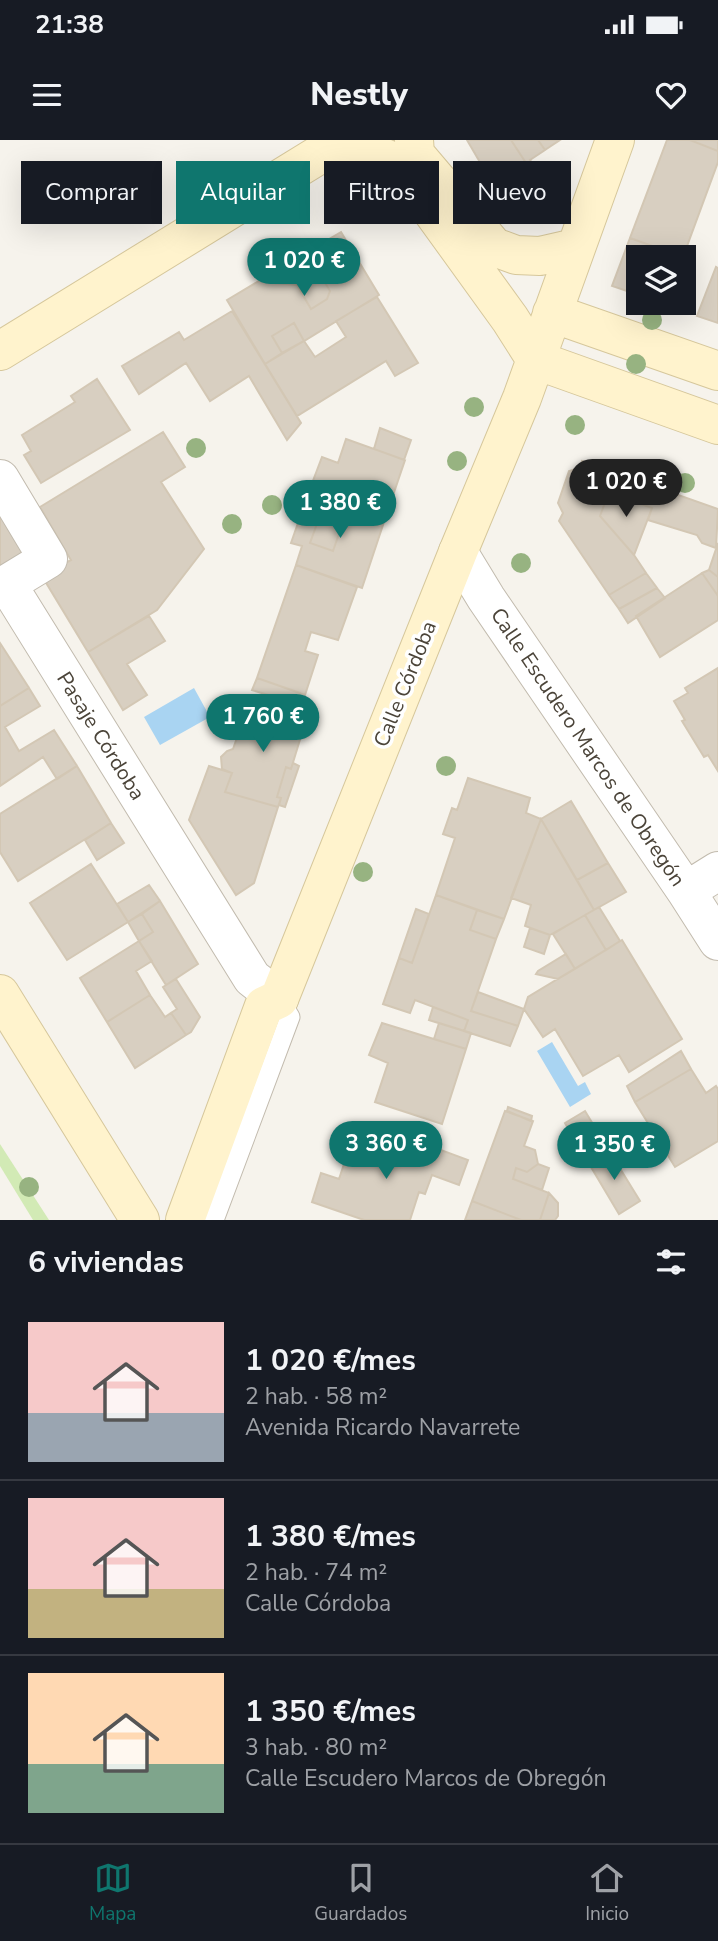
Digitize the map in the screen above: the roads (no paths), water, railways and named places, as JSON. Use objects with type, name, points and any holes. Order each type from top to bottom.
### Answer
[{"type":"street","points":[[414,140],[415,153],[494,247],[516,255],[540,256],[575,248]]},
{"type":"street","name":"Calle Córdoba","points":[[185,1220],[264,1006],[279,999],[522,398],[615,140]]},
{"type":"street","points":[[0,351],[332,146],[358,146],[398,164],[536,360],[718,425]]},
{"type":"street","points":[[552,313],[718,371]]},
{"type":"street","name":"Pasaje Córdoba","points":[[0,479],[48,559],[7,584],[252,978],[279,999]]},
{"type":"street","name":"Calle Escudero Marcos de Obregón","points":[[458,552],[486,598],[702,881],[718,941]]},
{"type":"street","points":[[0,995],[140,1220]]},
{"type":"lane","points":[[214,1220],[290,1017],[279,999]]},
{"type":"water","points":[[194,688],[210,717],[160,745],[144,717]]},
{"type":"water","points":[[552,1042],[578,1086],[585,1082],[591,1094],[570,1107],[537,1051]]}]
